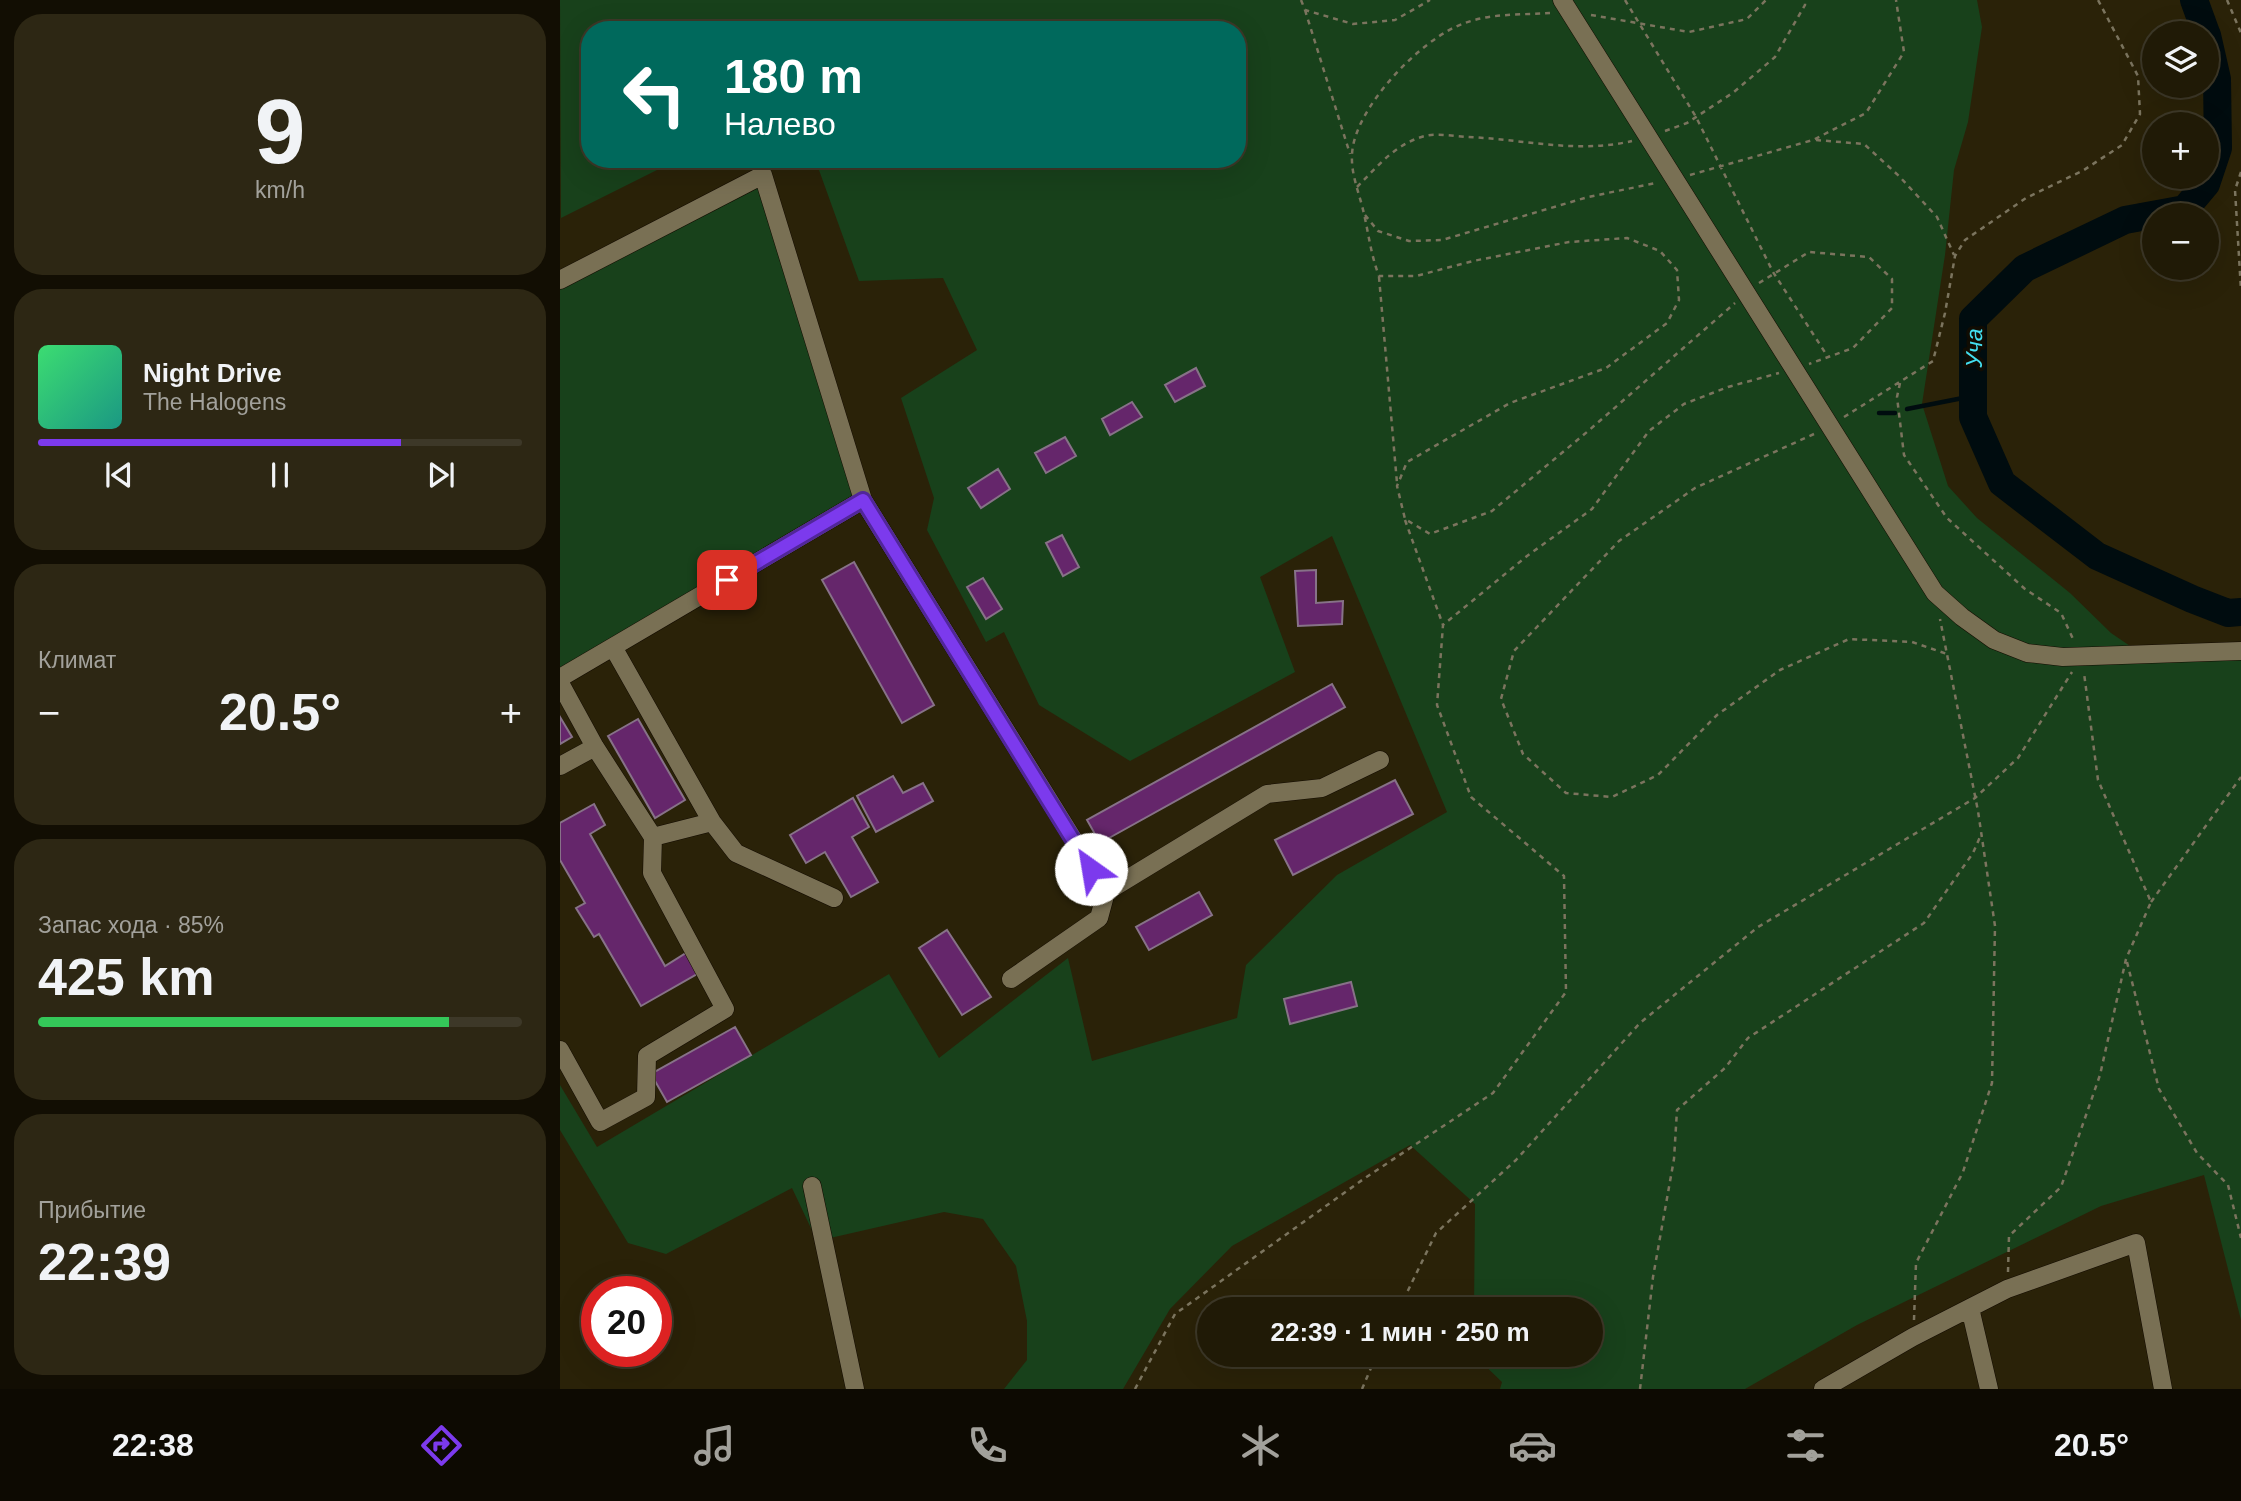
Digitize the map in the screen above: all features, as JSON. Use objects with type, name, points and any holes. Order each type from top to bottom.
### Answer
[{"type":"lane","points":[[1565,6],[1935,593],[1994,640],[2027,653],[2082,657],[2241,651]]},
{"type":"lane","points":[[560,280],[763,175],[863,500],[1106,892]]},
{"type":"lane","points":[[560,1050],[600,1122],[646,1097],[647,1056],[725,1009],[652,873],[653,837],[595,747],[560,680],[863,500]]},
{"type":"lane","points":[[613,647],[712,822],[736,853],[834,898]]},
{"type":"lane","points":[[560,766],[595,747]]},
{"type":"lane","points":[[1011,979],[1099,918],[1106,892],[1267,794],[1322,788],[1381,760]]},
{"type":"lane","points":[[653,837],[712,822]]},
{"type":"lane","points":[[812,1186],[855,1389]]},
{"type":"lane","points":[[1823,1389],[1913,1337],[2007,1289],[2136,1243],[2163,1389]]},
{"type":"lane","points":[[1970,1308],[1989,1389]]},
{"type":"path","points":[[1135,1389],[1175,1314],[1365,1178],[1493,1093],[1566,992],[1564,876],[1471,797],[1437,705],[1443,625],[1405,519],[1397,486],[1379,276],[1369,249],[1365,215],[1352,157],[1301,0]]},
{"type":"path","points":[[1305,10],[1353,24],[1395,20],[1430,0]]},
{"type":"path","points":[[1625,0],[1696,117],[1718,167],[1773,272],[1828,357]]},
{"type":"path","points":[[1352,157],[1356,129],[1388,82],[1418,51],[1464,23],[1565,6],[1689,32],[1747,19],[1766,0]]},
{"type":"path","points":[[1357,187],[1392,152],[1426,135],[1491,138],[1564,146],[1611,146],[1648,137],[1687,123],[1734,92],[1775,57],[1805,5],[1805,0]]},
{"type":"path","points":[[1365,215],[1378,231],[1409,241],[1442,240],[1588,197],[1675,180],[1813,140],[1866,113],[1904,52],[1896,0]]},
{"type":"path","points":[[1947,654],[1912,642],[1849,639],[1780,670],[1717,715],[1658,775],[1612,797],[1566,793],[1523,754],[1502,699],[1514,651],[1619,541],[1695,488],[1830,426],[1933,361],[1955,256],[1965,240],[2026,198],[2084,170],[2122,145],[2140,114],[2138,76],[2098,0]]},
{"type":"path","points":[[2227,0],[2241,33]]},
{"type":"path","points":[[1813,140],[1864,144],[1899,176],[1937,217],[1955,256]]},
{"type":"path","points":[[2241,172],[2235,190],[2241,290]]},
{"type":"path","points":[[1379,276],[1416,276],[1473,261],[1569,242],[1627,238],[1660,251],[1677,270],[1679,300],[1667,323],[1606,368],[1510,403],[1407,462],[1397,486]]},
{"type":"path","points":[[1405,519],[1430,534],[1492,511],[1746,293],[1773,272],[1809,251],[1868,257],[1892,279],[1892,308],[1853,348],[1794,369],[1728,387],[1685,404],[1649,431],[1592,509],[1527,556],[1443,625]]},
{"type":"path","points":[[1900,383],[1898,397],[1905,455],[1947,518],[2025,589],[2061,613],[2082,657],[2098,780],[2151,902]]},
{"type":"path","points":[[1913,1337],[1916,1263],[1963,1172],[1992,1083],[1995,926],[1975,798],[1935,593]]},
{"type":"path","points":[[1405,1297],[1436,1233],[1516,1160],[1640,1023],[1758,927],[1975,798],[2018,758],[2082,657]]},
{"type":"path","points":[[2007,1289],[2009,1236],[2061,1187],[2100,1075],[2126,959],[2151,902],[2241,777]]},
{"type":"path","points":[[1640,1389],[1653,1277],[1674,1159],[1677,1110],[1725,1068],[1748,1038],[1924,923],[1973,853],[1981,834]]},
{"type":"path","points":[[2126,959],[2159,1089],[2197,1153],[2228,1185],[2241,1238]]},
{"type":"path","points":[[1362,1389],[1371,1367]]},
{"type":"green space","points":[[560,0],[1977,0],[1982,27],[1968,122],[1954,170],[1945,255],[1922,404],[1948,486],[1977,518],[2070,593],[2111,633],[2155,663],[2241,660],[2241,1320],[2204,1175],[2101,1206],[1857,1325],[1745,1389],[1500,1389],[1502,1382],[1486,1367],[1603,1367],[1603,1297],[1474,1297],[1475,1204],[1410,1145],[1232,1246],[1170,1309],[1123,1389],[1004,1389],[1027,1360],[1027,1321],[1016,1266],[983,1219],[944,1212],[817,1241],[792,1188],[666,1254],[628,1243],[560,1130],[560,1085],[597,1147],[889,974],[939,1058],[1068,958],[1092,1061],[1237,1018],[1246,965],[1337,875],[1447,812],[1332,536],[1260,577],[1295,672],[1130,761],[1039,705],[1004,632],[986,642],[927,530],[934,498],[901,398],[977,350],[943,278],[859,281],[818,168],[1246,168],[1246,21],[581,21],[581,168],[661,168],[561,218]]},
{"type":"green space","points":[[763,175],[863,500],[560,674],[560,278]]},
{"type":"building","points":[[1196,368],[1205,386],[1175,402],[1165,385]]},
{"type":"building","points":[[1132,402],[1142,417],[1110,435],[1102,419]]},
{"type":"building","points":[[1065,437],[1076,456],[1046,473],[1035,453]]},
{"type":"building","points":[[998,469],[1010,489],[981,508],[968,488]]},
{"type":"building","points":[[1062,535],[1079,567],[1063,576],[1046,543]]},
{"type":"building","points":[[854,562],[934,705],[902,723],[822,580]]},
{"type":"building","points":[[1316,570],[1316,603],[1343,601],[1342,624],[1298,626],[1295,571]]},
{"type":"building","points":[[983,578],[1002,609],[986,619],[967,587]]},
{"type":"building","points":[[1332,684],[1345,707],[1100,843],[1087,820]]},
{"type":"building","points":[[560,717],[572,737],[560,744]]},
{"type":"building","points":[[638,719],[685,800],[655,818],[608,736]]},
{"type":"building","points":[[893,776],[903,793],[923,783],[933,801],[876,832],[857,796]]},
{"type":"building","points":[[1395,780],[1413,814],[1293,875],[1275,840]]},
{"type":"building","points":[[853,798],[869,827],[852,837],[878,882],[851,897],[825,852],[806,863],[790,835]]},
{"type":"building","points":[[594,804],[605,825],[590,834],[665,966],[686,953],[697,974],[641,1006],[599,934],[594,937],[576,908],[585,903],[560,860],[560,823]]},
{"type":"building","points":[[1199,892],[1212,915],[1149,950],[1136,927]]},
{"type":"building","points":[[947,930],[991,997],[962,1015],[919,948]]},
{"type":"building","points":[[1351,982],[1357,1006],[1290,1024],[1284,999]]},
{"type":"building","points":[[735,1027],[751,1055],[667,1102],[651,1074]]},
{"type":"waterway","name":"Уча","points":[[2194,0],[2202,21]]},
{"type":"waterway","name":"Уча","points":[[2217,98],[2218,148],[2206,184],[2185,209],[2125,220],[2025,268],[1973,319],[1973,417],[2002,483],[2097,556],[2192,599],[2228,613],[2241,612]]},
{"type":"waterway","points":[[1907,409],[1973,396]]},
{"type":"waterway","points":[[1879,413],[1895,413]]},
{"type":"route","points":[[727,580],[863,500],[1091,869]]}]
